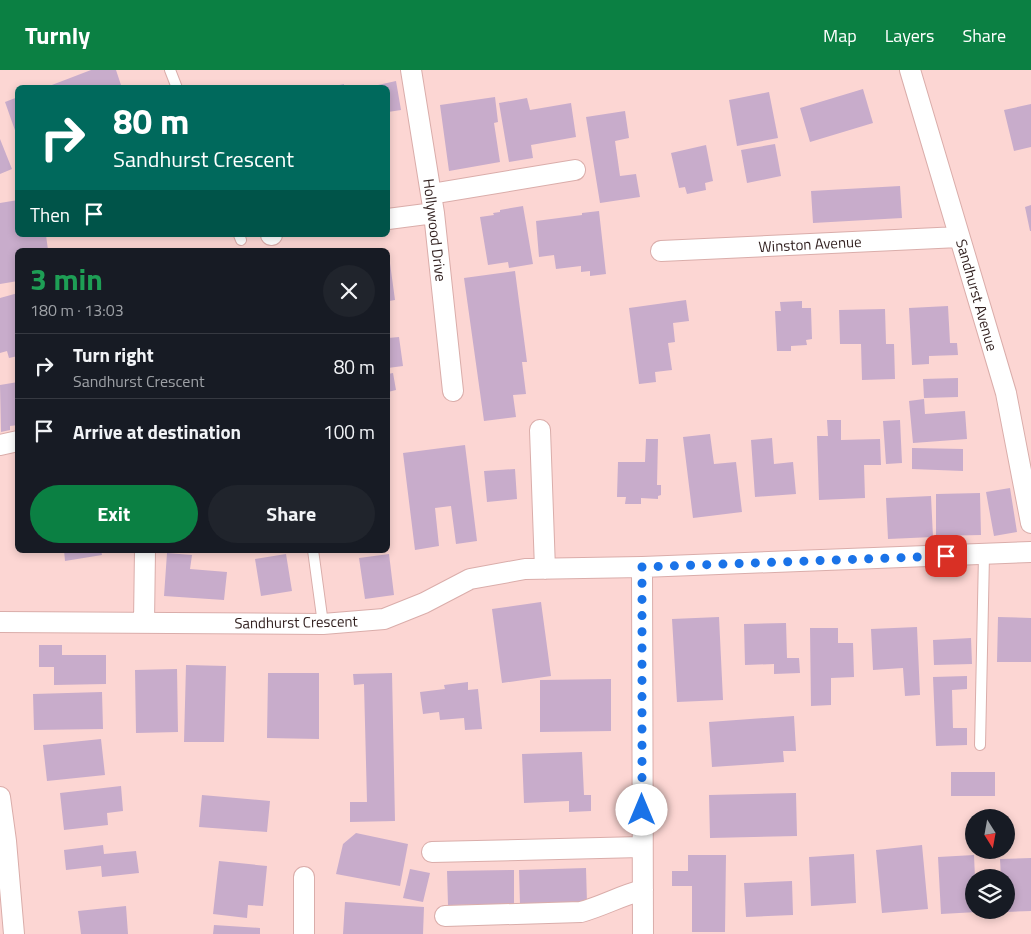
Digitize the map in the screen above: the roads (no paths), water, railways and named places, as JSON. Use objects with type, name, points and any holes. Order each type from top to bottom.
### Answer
[{"type":"street","name":"Hollywood Drive","points":[[411,70],[432,203],[453,391]]},
{"type":"street","name":"Sandhurst Avenue","points":[[910,70],[1006,393],[1031,523]]},
{"type":"street","points":[[390,218],[432,203],[575,170]]},
{"type":"street","name":"Winston Avenue","points":[[661,251],[960,237]]},
{"type":"street","points":[[540,430],[545,568]]},
{"type":"street","points":[[0,445],[15,442]]},
{"type":"street","name":"Sandhurst Crescent","points":[[0,622],[323,624],[384,618],[424,603],[470,580],[525,569],[642,567],[1031,552]]},
{"type":"street","points":[[144,622],[145,553]]},
{"type":"street","points":[[642,567],[643,934]]},
{"type":"street","points":[[0,797],[14,934]]},
{"type":"street","points":[[432,852],[642,847]]},
{"type":"street","points":[[304,877],[304,934]]},
{"type":"street","points":[[445,916],[581,912],[595,908],[628,893],[643,890]]},
{"type":"lane","points":[[170,70],[177,85]]},
{"type":"lane","points":[[314,553],[323,624]]},
{"type":"lane","points":[[980,745],[984,555]]}]
